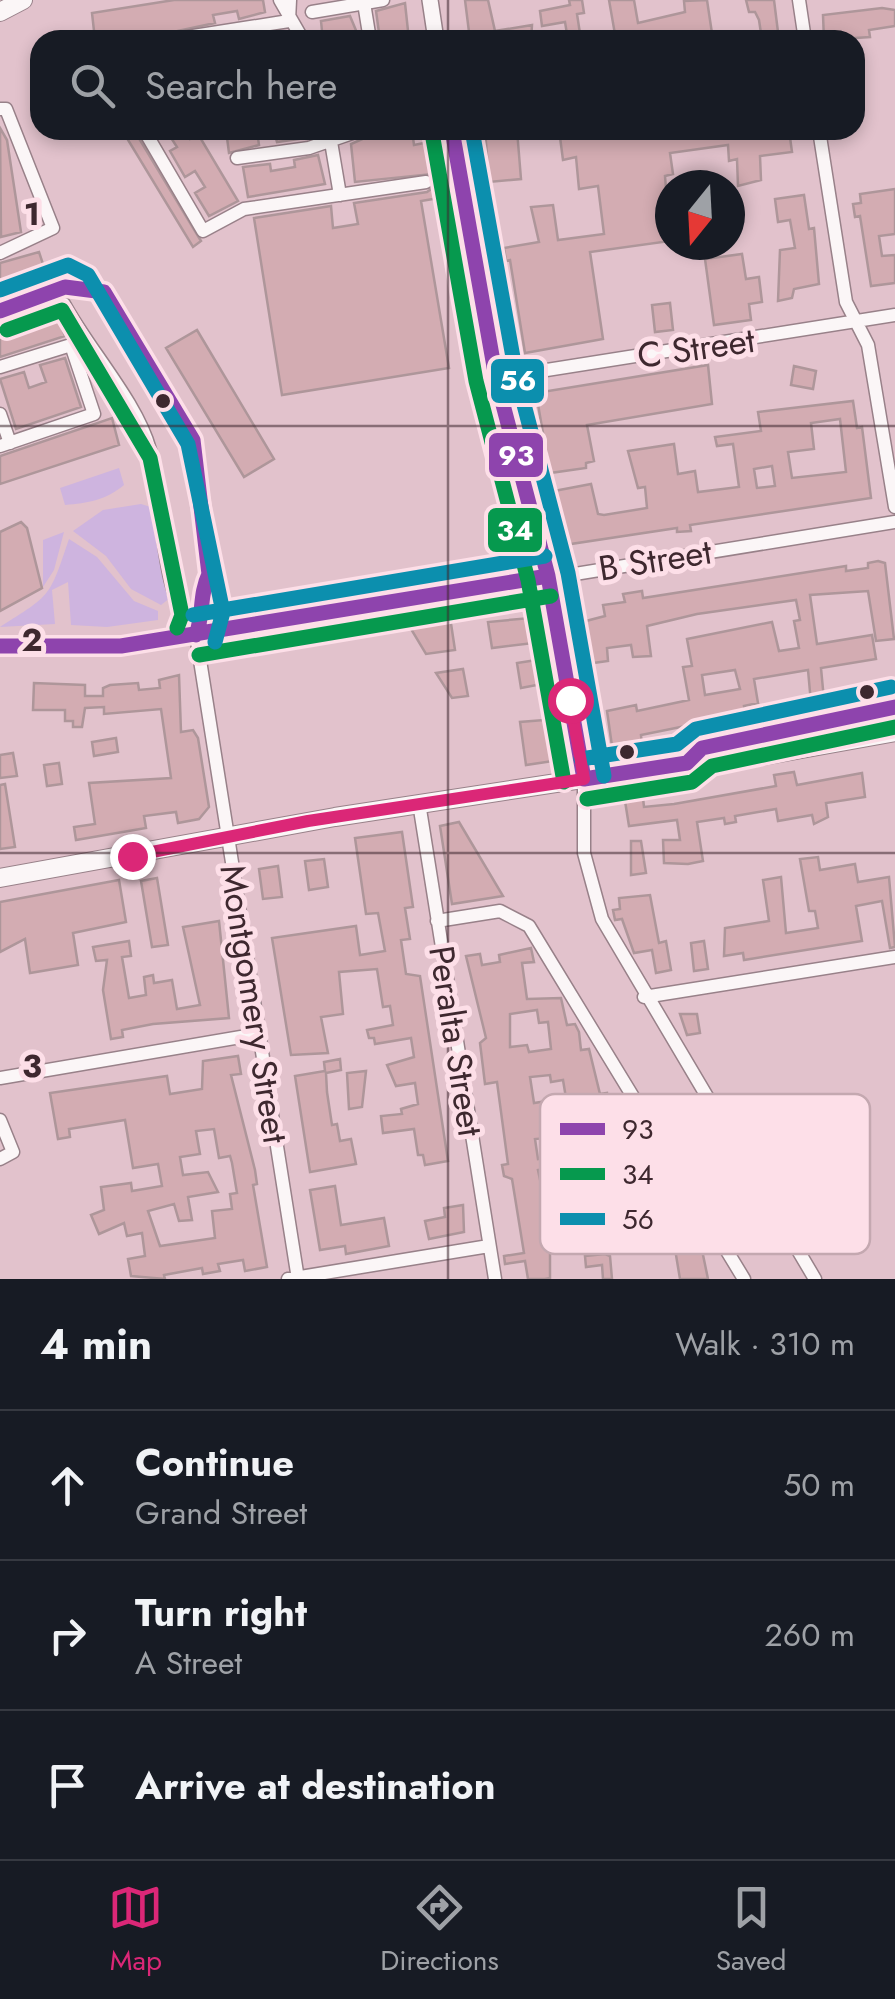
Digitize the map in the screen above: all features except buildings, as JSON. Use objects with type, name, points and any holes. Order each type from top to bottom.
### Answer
[{"type":"main road","points":[[0,12],[24,0]]},
{"type":"main road","points":[[686,763],[702,748],[895,707]]},
{"type":"main road","points":[[0,878],[419,803],[686,763],[707,766],[895,732]]},
{"type":"street","points":[[280,0],[289,21],[300,30]]},
{"type":"street","points":[[289,21],[290,0]]},
{"type":"street","points":[[312,12],[382,0]]},
{"type":"street","points":[[430,0],[434,30]]},
{"type":"street","points":[[799,0],[804,30]]},
{"type":"street","points":[[364,3],[368,30]]},
{"type":"street","points":[[232,30],[289,21]]},
{"type":"street","points":[[0,109],[6,109],[14,120],[30,178],[53,228],[0,254]]},
{"type":"street","points":[[150,140],[203,231],[244,210],[426,182]]},
{"type":"street","points":[[238,158],[308,148],[320,140]]},
{"type":"street","points":[[332,140],[340,195]]},
{"type":"street","points":[[454,140],[496,378],[548,576],[584,779],[584,852],[602,918],[703,1094]]},
{"type":"street","points":[[821,140],[846,302],[868,345],[895,506]]},
{"type":"street","name":"Montgomery Street","points":[[0,311],[44,296],[64,304],[145,438],[173,589],[184,619],[196,636],[295,1278]]},
{"type":"street","name":"C Street","points":[[496,378],[895,315]]},
{"type":"street","points":[[0,366],[71,344],[94,414],[5,445],[0,414]]},
{"type":"street","name":"B Street","points":[[0,646],[120,646],[196,636],[895,522]]},
{"type":"street","name":"Peralta Street","points":[[419,803],[495,1279]]},
{"type":"street","points":[[436,921],[500,911],[529,926],[631,1094]]},
{"type":"street","points":[[644,996],[895,957]]},
{"type":"street","points":[[0,1078],[258,1034]]},
{"type":"street","points":[[0,1120],[13,1152],[0,1159]]},
{"type":"street","points":[[295,1278],[490,1246]]},
{"type":"street","points":[[729,1254],[744,1279]]},
{"type":"street","points":[[799,1254],[814,1279]]},
{"type":"shaded area","points":[[119,468],[124,485],[117,490],[96,500],[65,505],[60,488]]},
{"type":"shaded area","points":[[141,504],[151,507],[170,598],[161,605],[131,589],[106,556],[73,531],[103,510]]},
{"type":"shaded area","points":[[64,532],[54,570],[43,587],[43,540]]},
{"type":"shaded area","points":[[69,539],[97,557],[134,601],[158,611],[158,620],[107,627],[71,625],[68,582],[52,590],[55,624],[0,627],[46,593]]},
{"type":"transit line","name":"34","points":[[433,140],[476,381],[528,580],[564,782]]},
{"type":"transit line","name":"93","points":[[454,140],[496,378],[548,576],[584,779]]},
{"type":"transit line","name":"56","points":[[474,140],[516,374],[568,573],[604,776]]},
{"type":"transit line","name":"56","points":[[0,290],[68,265],[88,275],[188,444],[223,612],[215,642]]},
{"type":"transit line","name":"93","points":[[0,311],[65,287],[104,292],[193,440],[209,574],[196,635]]},
{"type":"transit line","name":"34","points":[[7,330],[62,310],[150,458],[182,615],[177,628]]},
{"type":"transit line","name":"56","points":[[193,615],[545,556]]},
{"type":"transit line","name":"93","points":[[0,646],[121,646],[548,576]]},
{"type":"transit line","name":"34","points":[[199,655],[551,596]]},
{"type":"transit line","name":"56","points":[[581,759],[677,744],[696,729],[891,687]]},
{"type":"transit line","name":"93","points":[[584,779],[687,763],[702,748],[895,707]]},
{"type":"transit line","name":"34","points":[[587,799],[692,782],[712,766],[895,727]]},
{"type":"route","points":[[132,856],[308,821],[584,779],[570,700]]}]
